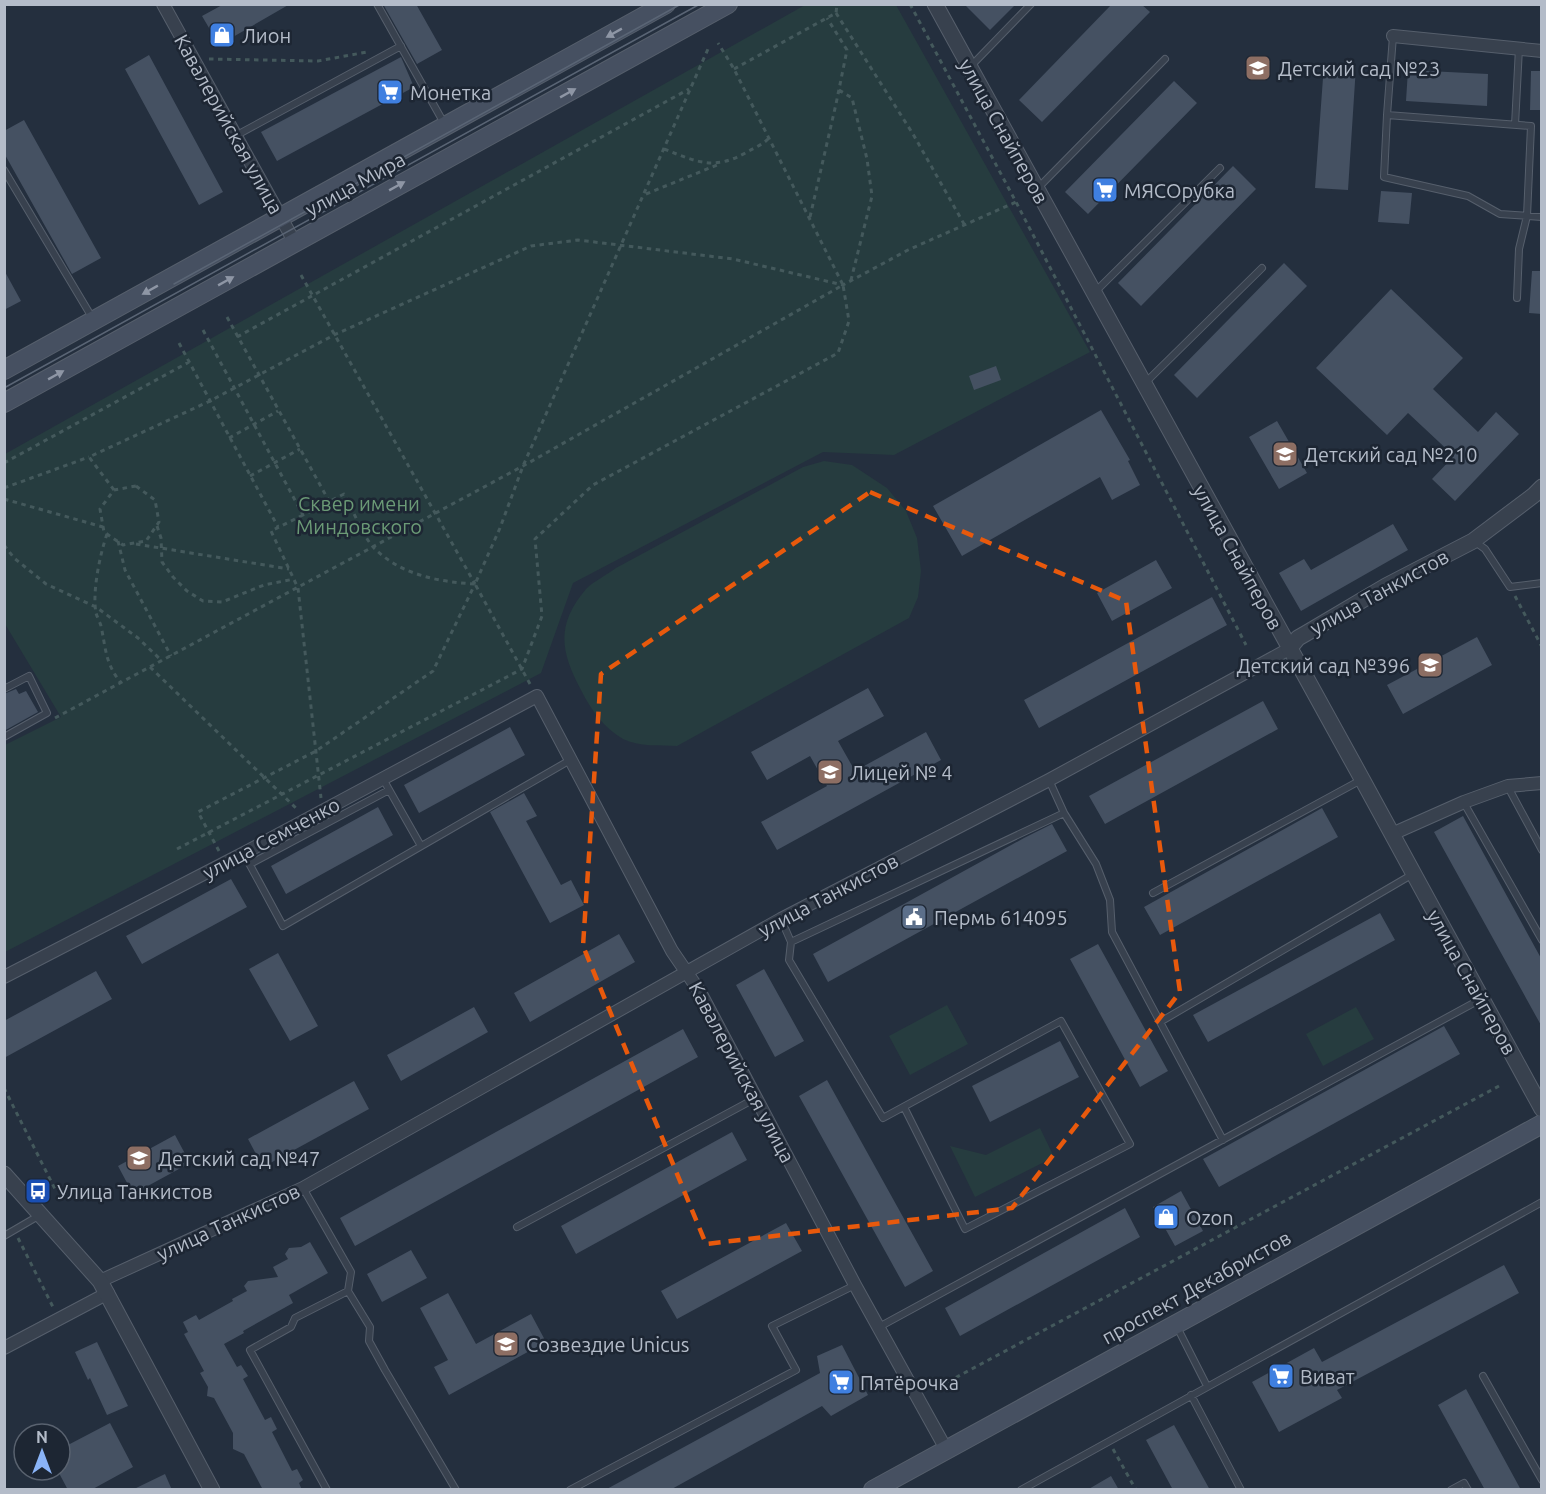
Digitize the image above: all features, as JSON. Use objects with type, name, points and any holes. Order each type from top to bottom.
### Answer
[{"type":"main road","name":"улица Мира","points":[[4,370],[666,4]]},
{"type":"main road","name":"улица Мира","points":[[4,403],[728,4]]},
{"type":"main road","name":"проспект Декабристов","points":[[873,1490],[1542,1124]]},
{"type":"street","name":"Кавалерийская улица","points":[[163,4],[295,243]]},
{"type":"street","name":"улица Снайперов","points":[[935,4],[1542,1109]]},
{"type":"street","points":[[1393,36],[1542,51]]},
{"type":"street","name":"улица Танкистов","points":[[4,1348],[59,1319],[104,1287],[303,1188],[781,919],[1049,780],[1289,649],[1298,638],[1386,586],[1473,541],[1542,487]]},
{"type":"street","name":"Кавалерийская улица","points":[[537,696],[672,951],[688,972],[855,1285],[946,1449]]},
{"type":"street","name":"улица Семченко","points":[[4,977],[247,859],[383,778],[537,696]]},
{"type":"street","points":[[1392,834],[1464,802],[1508,786],[1542,783]]},
{"type":"street","points":[[4,1174],[42,1214],[104,1287],[212,1490]]},
{"type":"lane","points":[[377,4],[445,126]]},
{"type":"lane","points":[[969,67],[1031,4]]},
{"type":"lane","points":[[1393,36],[1384,177],[1468,196],[1500,214],[1542,217]]},
{"type":"lane","points":[[237,135],[401,46]]},
{"type":"lane","points":[[1515,125],[1519,48]]},
{"type":"lane","points":[[1037,190],[1165,59]]},
{"type":"lane","points":[[1387,115],[1531,126],[1527,216],[1519,249],[1517,298]]},
{"type":"lane","points":[[1094,293],[1220,168]]},
{"type":"lane","points":[[4,170],[94,321]]},
{"type":"lane","points":[[1144,384],[1262,268]]},
{"type":"lane","points":[[1473,541],[1485,549],[1510,587],[1542,583]]},
{"type":"lane","points":[[4,689],[29,676],[47,713],[4,736]]},
{"type":"lane","points":[[389,790],[247,859],[283,926],[572,759]]},
{"type":"lane","points":[[383,778],[421,846]]},
{"type":"lane","points":[[1153,893],[1362,779]]},
{"type":"lane","points":[[1049,780],[1064,813],[1096,864],[1110,900],[1112,932],[1223,1140]]},
{"type":"lane","points":[[1508,786],[1542,850]]},
{"type":"lane","points":[[1464,802],[1542,940]]},
{"type":"lane","points":[[791,942],[1064,813]]},
{"type":"lane","points":[[1160,1022],[1413,874]]},
{"type":"lane","points":[[781,919],[791,942],[789,960],[883,1118],[1060,1021],[1130,1144],[965,1229],[904,1107]]},
{"type":"lane","points":[[879,1327],[1481,999]]},
{"type":"lane","points":[[517,1227],[756,1098]]},
{"type":"lane","points":[[303,1188],[351,1272],[348,1291],[370,1328],[369,1341],[456,1490]]},
{"type":"lane","points":[[1021,1490],[1542,1202]]},
{"type":"lane","points":[[4,1236],[42,1214]]},
{"type":"lane","points":[[570,1490],[796,1370],[772,1326],[855,1285]]},
{"type":"lane","points":[[327,1490],[250,1350],[291,1327],[296,1318],[348,1291]]},
{"type":"lane","points":[[1175,1324],[1207,1386]]},
{"type":"lane","points":[[1483,1376],[1542,1480]]},
{"type":"lane","points":[[1191,1395],[1241,1490]]},
{"type":"lane","points":[[1451,1490],[1464,1482],[1468,1490]]},
{"type":"path","points":[[837,4],[836,13],[913,134],[964,224]]},
{"type":"path","points":[[910,4],[1016,202],[1246,645]]},
{"type":"path","points":[[734,69],[836,13]]},
{"type":"path","points":[[809,219],[847,50],[827,18]]},
{"type":"path","points":[[177,849],[522,669],[543,616],[535,539],[593,485],[838,353],[849,321],[843,285],[734,69],[718,43]]},
{"type":"path","points":[[222,856],[198,813],[316,751],[433,671],[500,528],[523,466],[708,49]]},
{"type":"path","points":[[207,59],[318,61],[370,52]]},
{"type":"path","points":[[237,337],[691,88]]},
{"type":"path","points":[[839,90],[852,98],[867,159],[872,196],[851,281]]},
{"type":"path","points":[[644,194],[742,155],[768,139]]},
{"type":"path","points":[[664,149],[696,162],[719,164]]},
{"type":"path","points":[[53,720],[523,466],[908,250],[1016,202]]},
{"type":"path","points":[[4,488],[89,457],[210,402],[334,335],[531,246],[578,240],[621,245],[732,259],[843,285]]},
{"type":"path","points":[[301,275],[537,696]]},
{"type":"path","points":[[227,317],[330,502]]},
{"type":"path","points":[[203,330],[303,515]]},
{"type":"path","points":[[179,343],[278,527]]},
{"type":"path","points":[[4,463],[189,362]]},
{"type":"path","points":[[229,438],[278,411]]},
{"type":"path","points":[[250,476],[300,449]]},
{"type":"path","points":[[89,457],[114,490]]},
{"type":"path","points":[[136,486],[155,500],[159,522],[157,526],[146,541],[123,545],[107,534],[103,527],[100,509],[114,490],[136,486]]},
{"type":"path","points":[[321,804],[298,588],[271,531],[345,494],[373,547],[393,563],[417,574],[446,582],[475,584]]},
{"type":"path","points":[[4,499],[103,527]]},
{"type":"path","points":[[157,526],[161,538],[162,562],[187,591],[203,601],[222,602],[264,585],[294,579]]},
{"type":"path","points":[[107,534],[99,563],[96,608],[111,671],[121,683]]},
{"type":"path","points":[[118,542],[126,570],[171,656]]},
{"type":"path","points":[[132,543],[290,569]]},
{"type":"path","points":[[4,545],[14,558],[46,584],[96,608],[138,638],[162,661]]},
{"type":"path","points":[[1510,587],[1542,647]]},
{"type":"path","points":[[150,667],[302,814]]},
{"type":"path","points":[[940,1386],[1499,1086]]},
{"type":"path","points":[[4,1088],[55,1189]]},
{"type":"path","points":[[15,1231],[59,1319]]},
{"type":"path","points":[[1108,1441],[1136,1490]]},
{"type":"highlighted area","points":[[870,492],[1126,601],[1180,992],[1012,1208],[706,1244],[583,946],[601,674]]},
{"type":"green space","name":"Сквер имени Миндовского","points":[[805,5],[896,5],[1090,352],[894,455],[823,452],[573,583],[541,673],[5,952],[5,745],[61,717],[5,624],[5,454]]},
{"type":"green space","points":[[824,461],[852,465],[887,488],[906,511],[917,538],[921,571],[918,597],[909,618],[677,746],[636,743],[616,735],[589,705],[569,663],[564,639],[569,615],[576,602],[593,583],[616,568],[803,467]]},
{"type":"green space","points":[[947,1005],[968,1044],[910,1075],[889,1036]]},
{"type":"green space","points":[[1356,1007],[1374,1039],[1323,1066],[1306,1034]]},
{"type":"green space","points":[[1040,1128],[1054,1157],[975,1197],[950,1146],[986,1155]]},
{"type":"building","points":[[224,4],[290,4],[219,45],[202,16]]},
{"type":"building","points":[[383,4],[416,4],[442,50],[417,64]]},
{"type":"building","points":[[964,4],[1016,4],[990,30]]},
{"type":"building","points":[[1112,4],[1141,4],[1150,12],[1042,122],[1019,100]]},
{"type":"building","points":[[149,55],[223,192],[199,205],[125,69]]},
{"type":"building","points":[[401,57],[414,87],[277,161],[261,132]]},
{"type":"building","points":[[1324,64],[1356,66],[1348,190],[1315,188]]},
{"type":"building","points":[[1408,70],[1488,74],[1487,106],[1406,101]]},
{"type":"building","points":[[1531,71],[1542,71],[1542,110],[1530,110]]},
{"type":"building","points":[[1174,81],[1197,103],[1088,214],[1065,192]]},
{"type":"building","points":[[24,120],[101,258],[72,274],[4,153],[4,131]]},
{"type":"building","points":[[1233,166],[1256,189],[1141,306],[1118,283]]},
{"type":"building","points":[[1381,191],[1412,193],[1409,224],[1378,222]]},
{"type":"building","points":[[1284,263],[1307,286],[1197,398],[1174,375]]},
{"type":"building","points":[[4,270],[21,301],[4,310]]},
{"type":"building","points":[[1532,271],[1542,271],[1542,314],[1529,313]]},
{"type":"building","points":[[1391,289],[1463,358],[1433,389],[1478,432],[1496,412],[1519,434],[1455,501],[1432,479],[1454,456],[1408,413],[1387,435],[1316,368]]},
{"type":"building","points":[[996,366],[1001,380],[974,390],[969,376]]},
{"type":"building","points":[[1101,410],[1130,460],[1128,461],[1140,485],[1112,500],[1100,477],[962,556],[933,506]]},
{"type":"building","points":[[1277,421],[1307,473],[1279,489],[1249,437]]},
{"type":"building","points":[[1393,524],[1408,550],[1301,611],[1279,573],[1304,559],[1311,570]]},
{"type":"building","points":[[1156,560],[1172,588],[1112,621],[1097,593]]},
{"type":"building","points":[[1212,597],[1227,625],[1039,728],[1024,700]]},
{"type":"building","points":[[1477,637],[1492,665],[1403,714],[1387,685]]},
{"type":"building","points":[[868,688],[884,716],[838,741],[855,771],[926,732],[941,760],[777,850],[761,822],[827,786],[810,756],[767,780],[751,752]]},
{"type":"building","points":[[16,689],[19,694],[26,691],[38,712],[4,731],[4,694]]},
{"type":"building","points":[[1263,701],[1278,729],[1105,824],[1089,796]]},
{"type":"building","points":[[510,727],[525,755],[419,813],[404,785]]},
{"type":"building","points":[[524,793],[537,816],[526,821],[561,885],[571,880],[584,905],[550,923],[490,812]]},
{"type":"building","points":[[378,807],[393,835],[286,894],[271,866]]},
{"type":"building","points":[[1322,808],[1338,837],[1160,935],[1144,907]]},
{"type":"building","points":[[1463,816],[1542,960],[1542,1027],[1434,832]]},
{"type":"building","points":[[1052,824],[1067,851],[828,982],[813,954]]},
{"type":"building","points":[[231,879],[247,907],[142,964],[126,936]]},
{"type":"building","points":[[1380,913],[1395,940],[1208,1042],[1193,1015]]},
{"type":"building","points":[[619,934],[635,962],[530,1022],[514,993]]},
{"type":"building","points":[[1098,944],[1168,1071],[1140,1087],[1070,959]]},
{"type":"building","points":[[278,953],[318,1026],[290,1041],[249,969]]},
{"type":"building","points":[[764,969],[804,1041],[775,1057],[736,985]]},
{"type":"building","points":[[96,971],[112,999],[4,1058],[4,1021]]},
{"type":"building","points":[[474,1007],[488,1032],[401,1081],[387,1055]]},
{"type":"building","points":[[1444,1026],[1460,1054],[1219,1187],[1203,1159]]},
{"type":"building","points":[[683,1029],[698,1057],[355,1246],[340,1218]]},
{"type":"building","points":[[1060,1041],[1079,1077],[990,1122],[972,1086]]},
{"type":"building","points":[[827,1080],[933,1271],[905,1287],[799,1096]]},
{"type":"building","points":[[354,1081],[369,1109],[263,1167],[248,1139]]},
{"type":"building","points":[[732,1132],[747,1160],[576,1254],[561,1226]]},
{"type":"building","points":[[175,1135],[190,1163],[133,1194],[118,1166]]},
{"type":"building","points":[[1181,1191],[1203,1231],[1175,1246],[1153,1207]]},
{"type":"building","points":[[1125,1208],[1140,1237],[960,1336],[945,1308]]},
{"type":"building","points":[[786,1223],[802,1251],[677,1319],[661,1291]]},
{"type":"building","points":[[310,1242],[328,1273],[289,1295],[293,1303],[224,1344],[237,1367],[241,1365],[248,1376],[243,1379],[265,1420],[271,1417],[277,1429],[272,1432],[292,1471],[297,1469],[303,1480],[299,1483],[302,1490],[263,1490],[244,1454],[233,1449],[233,1433],[214,1398],[207,1396],[208,1387],[200,1373],[204,1371],[184,1334],[188,1332],[183,1322],[196,1315],[199,1320],[233,1301],[232,1299],[247,1291],[244,1286],[248,1281],[278,1277],[273,1267],[288,1259],[285,1254],[289,1248],[301,1247]]},
{"type":"building","points":[[411,1250],[427,1278],[382,1302],[367,1274]]},
{"type":"building","points":[[1504,1265],[1519,1293],[1337,1390],[1342,1398],[1279,1432],[1252,1382],[1314,1348],[1322,1362]]},
{"type":"building","points":[[448,1293],[476,1344],[531,1314],[546,1342],[449,1395],[434,1367],[448,1360],[420,1308]]},
{"type":"building","points":[[97,1342],[128,1406],[107,1415],[75,1352]]},
{"type":"building","points":[[842,1345],[868,1395],[831,1416],[822,1406],[670,1490],[605,1490],[820,1373],[817,1356]]},
{"type":"building","points":[[1466,1389],[1521,1490],[1485,1490],[1438,1405]]},
{"type":"building","points":[[110,1423],[133,1467],[91,1490],[68,1490],[64,1482],[72,1482],[72,1443]]},
{"type":"building","points":[[1174,1425],[1210,1490],[1173,1490],[1146,1440]]},
{"type":"building","points":[[165,1474],[172,1490],[132,1490]]},
{"type":"building","points":[[1111,1476],[1119,1490],[1087,1490]]},
{"type":"tram line","points":[[174,284],[681,4]]},
{"type":"tram line","points":[[4,388],[700,4]]},
{"type":"place","name":"Лион","points":[[222,35]]},
{"type":"place","name":"Детский сад №23","points":[[1258,68]]},
{"type":"place","name":"Монетка","points":[[390,92]]},
{"type":"place","name":"МЯСОрубка","points":[[1105,190]]},
{"type":"place","name":"Детский сад №210","points":[[1285,454]]},
{"type":"place","name":"Детский сад №396","points":[[1430,665]]},
{"type":"place","name":"Лицей № 4","points":[[830,772]]},
{"type":"place","name":"Пермь 614095","points":[[914,917]]},
{"type":"place","name":"Детский сад №47","points":[[139,1158]]},
{"type":"place","name":"Улица Танкистов","points":[[38,1191]]},
{"type":"place","name":"Ozon","points":[[1166,1217]]},
{"type":"place","name":"Созвездие Unicus","points":[[506,1344]]},
{"type":"place","name":"Виват","points":[[1281,1376]]},
{"type":"place","name":"Пятёрочка","points":[[841,1382]]}]
